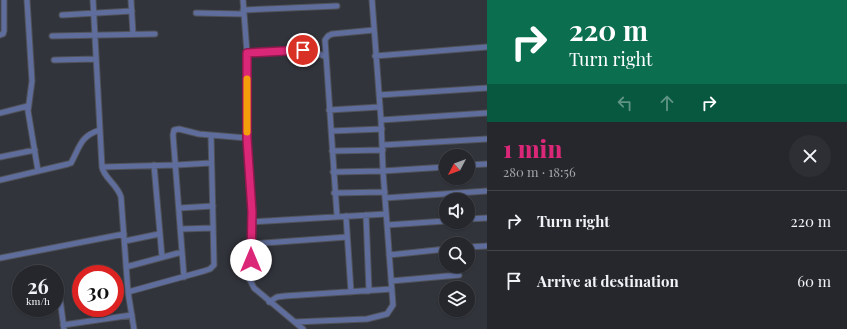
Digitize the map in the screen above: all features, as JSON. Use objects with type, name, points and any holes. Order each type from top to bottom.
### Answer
[{"type":"street","points":[[0,35],[3,34],[4,30],[4,0]]},
{"type":"street","points":[[27,0],[32,81],[28,106],[38,171]]},
{"type":"street","points":[[93,0],[102,166],[104,173],[120,191],[128,292],[134,329]]},
{"type":"street","points":[[132,0],[133,34]]},
{"type":"street","points":[[243,0],[247,53],[247,138],[252,222],[249,278],[250,283],[254,288],[303,329]]},
{"type":"street","points":[[295,322],[367,319],[388,314],[393,305],[372,0]]},
{"type":"street","points":[[196,13],[244,12],[337,6]]},
{"type":"street","points":[[62,15],[132,11]]},
{"type":"street","points":[[337,216],[334,193],[325,40],[330,34],[374,30]]},
{"type":"street","points":[[52,36],[155,34]]},
{"type":"street","points":[[375,56],[487,47]]},
{"type":"street","points":[[247,53],[303,50],[313,51],[326,57]]},
{"type":"street","points":[[54,60],[96,59]]},
{"type":"street","points":[[379,95],[487,88]]},
{"type":"street","points":[[0,113],[28,106]]},
{"type":"street","points":[[329,110],[380,107]]},
{"type":"street","points":[[381,120],[487,113]]},
{"type":"street","points":[[184,277],[180,229],[180,208],[173,135],[174,130],[179,129],[193,133],[247,138]]},
{"type":"street","points":[[330,131],[382,129]]},
{"type":"street","points":[[0,180],[71,163],[82,140],[92,132],[100,130]]},
{"type":"street","points":[[128,292],[207,270],[214,265],[211,135]]},
{"type":"street","points":[[332,151],[487,139]]},
{"type":"street","points":[[0,157],[35,150]]},
{"type":"street","points":[[102,166],[176,166],[212,163]]},
{"type":"street","points":[[475,165],[487,164]]},
{"type":"street","points":[[154,165],[162,257]]},
{"type":"street","points":[[333,172],[439,167]]},
{"type":"street","points":[[334,193],[385,195],[487,190]]},
{"type":"street","points":[[180,208],[213,206]]},
{"type":"street","points":[[252,222],[386,214]]},
{"type":"street","points":[[366,215],[369,291]]},
{"type":"street","points":[[346,216],[351,292]]},
{"type":"street","points":[[475,219],[487,218]]},
{"type":"street","points":[[387,225],[439,221]]},
{"type":"street","points":[[180,229],[213,228]]},
{"type":"street","points":[[0,258],[124,234]]},
{"type":"street","points":[[124,241],[160,234]]},
{"type":"street","points":[[251,244],[347,237]]},
{"type":"street","points":[[475,247],[487,246]]},
{"type":"street","points":[[389,255],[439,250]]},
{"type":"street","points":[[126,267],[182,252]]},
{"type":"street","points":[[391,281],[459,275]]},
{"type":"street","points":[[270,302],[280,296],[392,289]]},
{"type":"street","points":[[63,317],[64,327],[132,315]]},
{"type":"slow traffic","points":[[247,79],[247,132]]},
{"type":"route","points":[[251,260],[252,212],[247,138],[247,53],[303,50]]}]
